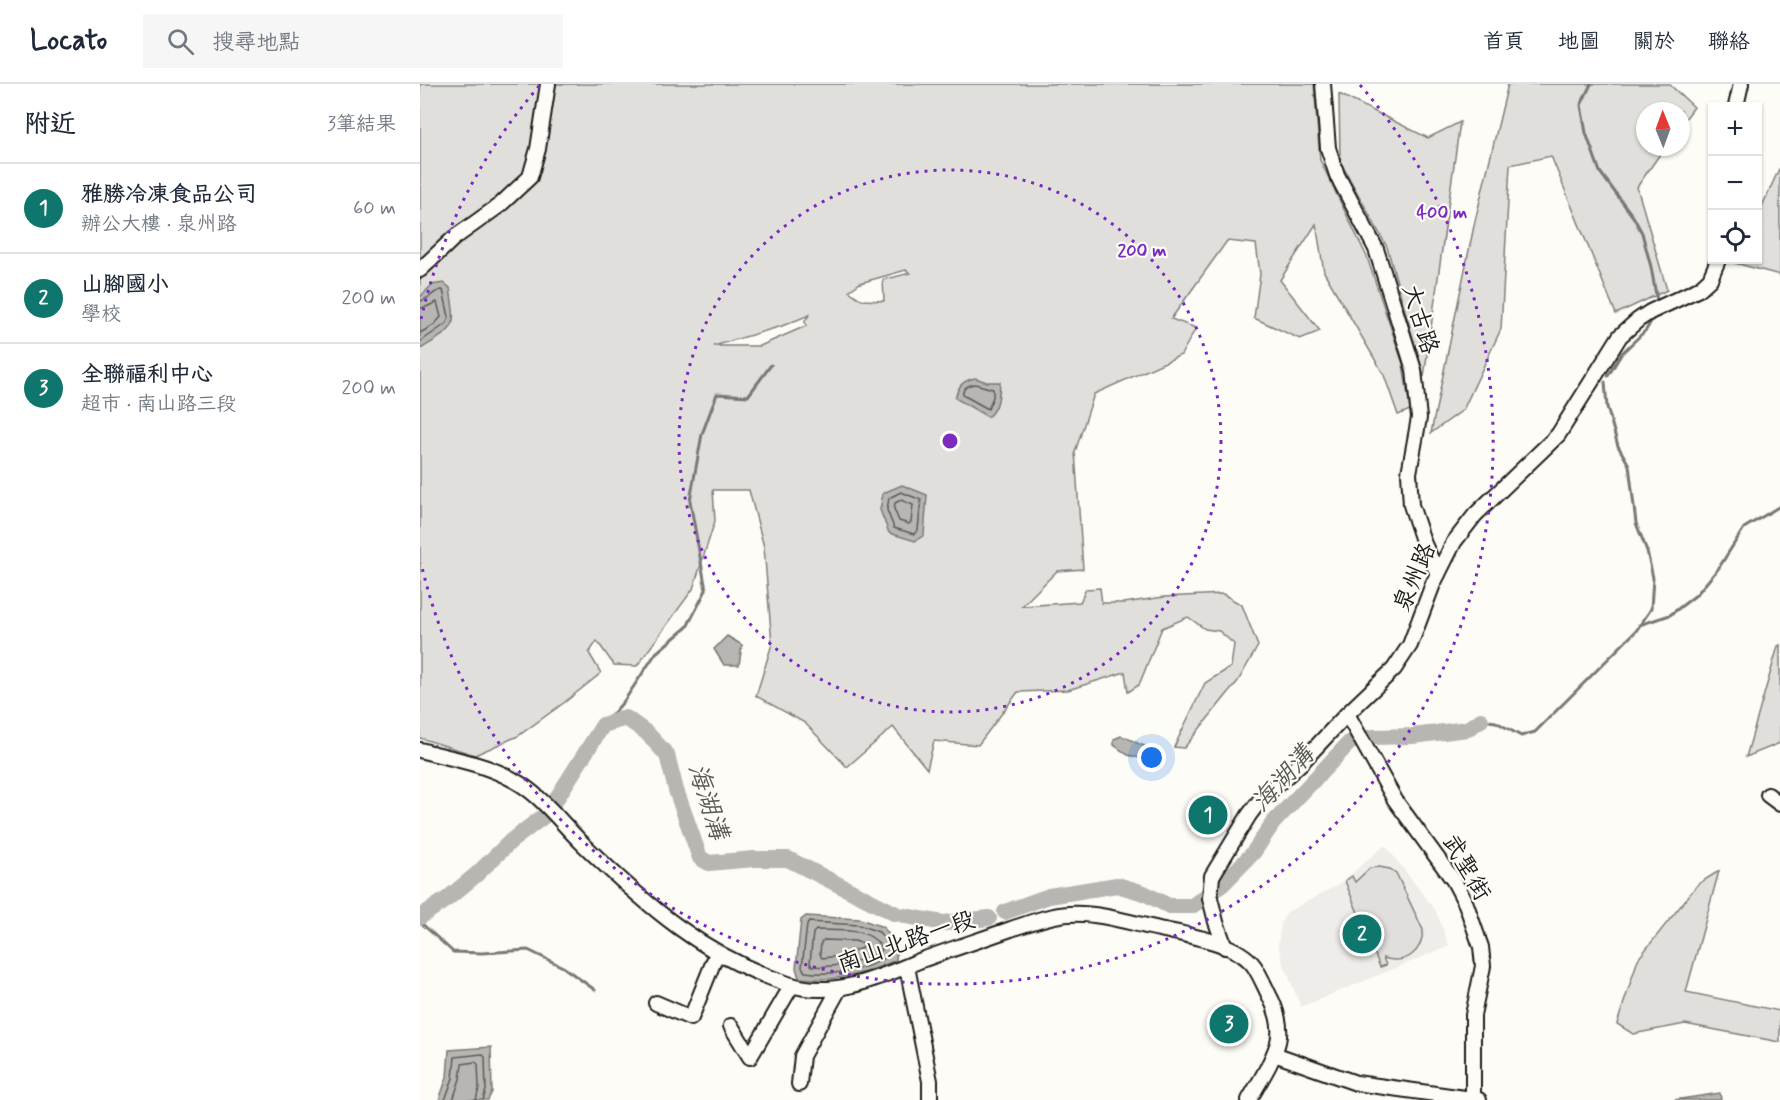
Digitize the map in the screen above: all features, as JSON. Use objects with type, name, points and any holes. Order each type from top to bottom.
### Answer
[{"type":"street","points":[[420,270],[454,238],[500,205],[530,177],[538,149],[548,84]]},
{"type":"street","name":"大古路","points":[[1323,84],[1328,148],[1337,175],[1376,249],[1413,370],[1419,418],[1409,473],[1411,505],[1424,544],[1438,574]]},
{"type":"street","points":[[1737,102],[1741,84]]},
{"type":"street","name":"泉州路","points":[[1225,947],[1216,922],[1210,894],[1212,876],[1248,815],[1261,799],[1301,763],[1394,669],[1405,654],[1438,574],[1454,542],[1475,515],[1558,435],[1620,336],[1650,312],[1699,289],[1710,279],[1716,264]]},
{"type":"street","name":"武聖街","points":[[1347,714],[1395,800],[1454,881],[1466,904],[1481,947],[1483,966],[1473,1015],[1475,1100]]},
{"type":"street","name":"南山北路一段","points":[[420,750],[492,769],[519,783],[535,794],[629,888],[689,936],[717,953],[792,986],[840,989],[907,967],[948,950],[1050,917],[1071,914],[1125,921],[1200,938],[1240,953],[1253,964],[1272,1000],[1278,1021],[1279,1039],[1274,1054]]},
{"type":"street","points":[[1768,795],[1780,804]]},
{"type":"street","points":[[656,1003],[691,1018],[717,953]]},
{"type":"street","points":[[907,967],[930,1081],[930,1100]]},
{"type":"street","points":[[731,1026],[750,1057],[792,986]]},
{"type":"street","points":[[799,1084],[802,1056],[840,989]]},
{"type":"street","points":[[1249,1100],[1274,1054],[1356,1083],[1475,1100]]},
{"type":"shaded area","points":[[420,84],[1314,84],[1320,160],[1367,257],[1403,364],[1410,410],[1398,415],[1384,375],[1324,272],[1316,224],[1280,280],[1320,331],[1300,339],[1254,318],[1260,274],[1256,244],[1227,241],[1171,319],[1196,328],[1181,355],[1094,394],[1075,452],[1083,569],[1057,571],[1022,606],[1080,602],[1086,589],[1100,588],[1102,603],[1223,594],[1242,605],[1258,646],[1238,681],[1184,748],[1174,747],[1205,683],[1231,667],[1234,644],[1219,631],[1205,629],[1188,617],[1162,628],[1139,685],[1128,692],[1125,672],[1068,690],[1018,692],[978,745],[934,741],[927,769],[893,727],[847,767],[805,723],[756,696],[772,644],[764,547],[749,490],[713,490],[715,521],[693,589],[637,666],[614,665],[597,641],[589,653],[601,673],[518,736],[475,755],[420,738]],"holes":[[[906,270],[910,273],[883,280],[884,301],[862,300],[849,291],[860,283]],[[809,315],[805,321],[806,326],[760,346],[714,346],[782,326]]]},
{"type":"shaded area","points":[[1508,84],[1669,84],[1689,102],[1636,102],[1636,156],[1659,156],[1637,187],[1667,290],[1616,314],[1551,156],[1510,165],[1501,329],[1463,410],[1431,433],[1475,221]]},
{"type":"shaded area","points":[[1339,94],[1428,138],[1460,122],[1424,377],[1387,247],[1340,161]]},
{"type":"shaded area","points":[[1779,169],[1780,275],[1739,264],[1762,264],[1762,206]]},
{"type":"shaded area","points":[[1780,645],[1780,743],[1746,757],[1778,646]]},
{"type":"shaded area","points":[[1385,845],[1436,911],[1449,946],[1301,1007],[1278,944],[1281,923],[1287,912],[1338,885]]},
{"type":"shaded area","points":[[1379,867],[1396,873],[1423,930],[1420,945],[1416,951],[1399,960],[1383,958],[1386,965],[1380,967],[1345,881],[1352,876],[1355,882],[1370,868]]},
{"type":"shaded area","points":[[1719,871],[1686,992],[1780,1011],[1780,1042],[1685,1024],[1633,1034],[1617,1024],[1638,959],[1698,884]]},
{"type":"water","points":[[444,283],[450,288],[452,325],[420,351],[420,297],[432,285]]},
{"type":"water","points":[[975,378],[987,382],[1000,382],[996,406],[988,417],[955,398],[962,384]]},
{"type":"water","points":[[902,485],[927,495],[924,535],[915,541],[889,533],[880,510],[883,493]]},
{"type":"water","points":[[727,636],[742,645],[739,665],[724,665],[714,649]]},
{"type":"water","points":[[1121,736],[1157,752],[1152,761],[1128,755],[1114,745],[1114,739]]},
{"type":"water","points":[[806,916],[860,919],[883,927],[897,945],[896,960],[849,976],[825,979],[799,978],[796,968],[801,920]]},
{"type":"water","points":[[491,1047],[492,1092],[488,1100],[439,1100],[447,1077],[449,1050]]},
{"type":"water","points":[[1720,1093],[1721,1100],[1674,1100]]},
{"type":"waterway","points":[[1591,84],[1581,105],[1586,133],[1600,172],[1634,218],[1642,233],[1657,301]]},
{"type":"waterway","points":[[1608,376],[1622,353],[1646,330],[1655,315]]},
{"type":"waterway","points":[[603,725],[624,701],[656,653],[687,627],[706,590],[690,501],[702,434],[717,394],[748,396],[771,365]]},
{"type":"waterway","points":[[1481,720],[1496,722],[1521,736],[1535,732],[1636,631],[1651,609],[1653,578],[1647,551],[1636,523],[1629,465],[1618,446],[1607,407],[1605,382]]},
{"type":"waterway","points":[[1639,625],[1670,615],[1696,595],[1718,569],[1744,528],[1780,506]]},
{"type":"waterway","name":"海湖溝","points":[[555,801],[603,725],[626,718],[647,733],[667,755],[676,790],[700,858],[709,863],[788,859],[896,914]]},
{"type":"waterway","name":"海湖溝","points":[[1005,912],[1049,896],[1117,885],[1144,893],[1169,906],[1192,906],[1223,884],[1253,853],[1273,823],[1350,742],[1373,737],[1413,736],[1467,729],[1481,720]]},
{"type":"waterway","name":"海湖溝","points":[[420,917],[447,899],[511,841],[544,816]]},
{"type":"waterway","name":"海湖溝","points":[[905,916],[944,923],[989,918]]},
{"type":"waterway","points":[[420,922],[453,952],[528,950],[563,967],[595,990]]},
{"type":"place","name":"雅勝冷凍食品公司","points":[[1208,815]]},
{"type":"place","name":"山腳國小","points":[[1362,934]]},
{"type":"place","name":"全聯福利中心","points":[[1229,1024]]}]
